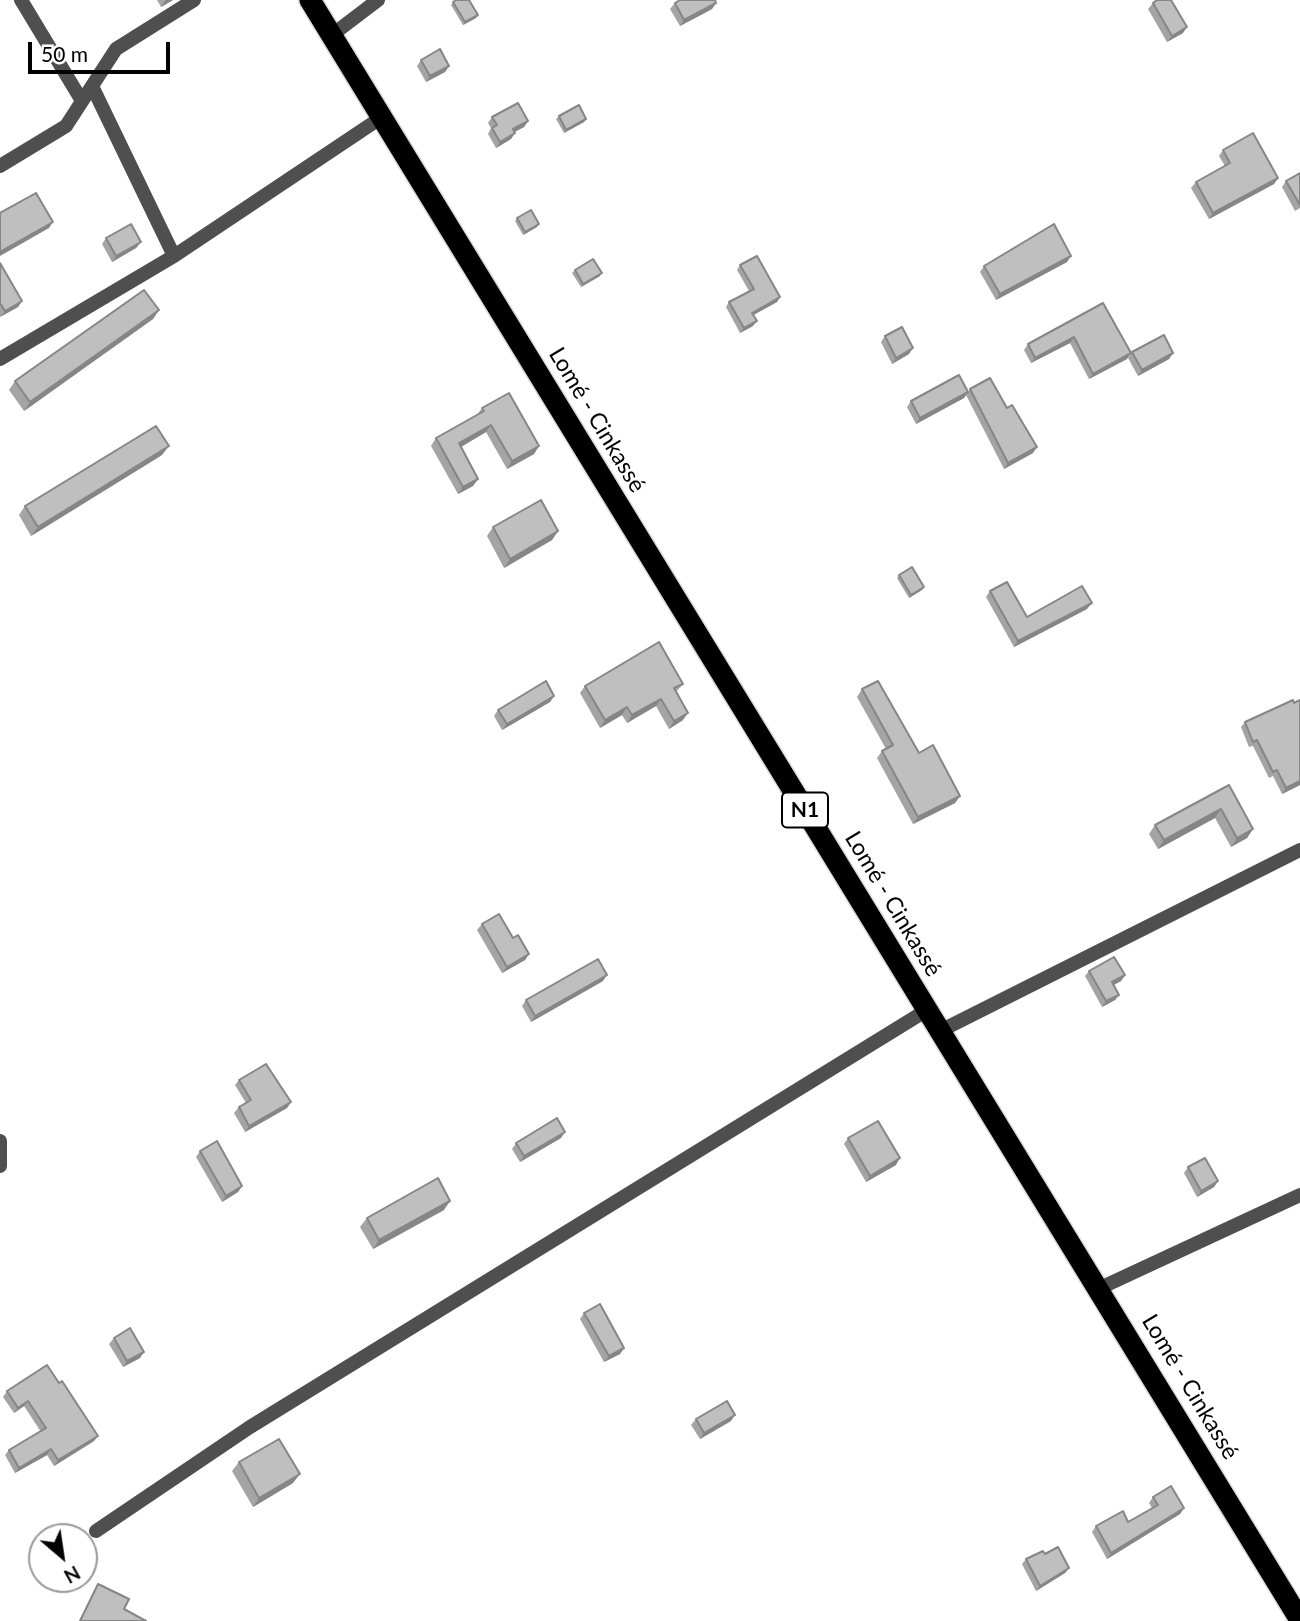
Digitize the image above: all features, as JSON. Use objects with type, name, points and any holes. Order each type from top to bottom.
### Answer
[{"type":"highway","name":"Lomé - Cinkassé","points":[[310,0],[927,1010],[1100,1288],[1300,1620]]},
{"type":"street","points":[[21,0],[82,101]]},
{"type":"street","points":[[0,166],[66,126],[116,49],[194,0]]},
{"type":"street","points":[[332,35],[378,0]]},
{"type":"street","points":[[92,86],[174,256]]},
{"type":"street","points":[[0,359],[174,256],[382,117]]},
{"type":"street","points":[[940,1031],[1300,850]]},
{"type":"street","points":[[98,1530],[250,1426],[927,1010]]},
{"type":"street","points":[[0,1141],[0,1166]]},
{"type":"street","points":[[1100,1288],[1300,1195]]},
{"type":"building","points":[[469,0],[478,15],[465,22],[453,2]]},
{"type":"building","points":[[680,0],[715,0],[716,3],[684,20],[675,3]]},
{"type":"building","points":[[1157,0],[1171,0],[1187,27],[1172,36],[1153,3]]},
{"type":"building","points":[[440,49],[449,66],[430,76],[421,60]]},
{"type":"building","points":[[518,103],[528,121],[513,129],[515,133],[500,142],[492,128],[497,125],[492,117]]},
{"type":"building","points":[[579,105],[586,119],[566,130],[559,116]]},
{"type":"building","points":[[1253,133],[1278,178],[1213,213],[1196,182],[1230,163],[1223,150]]},
{"type":"building","points":[[1300,173],[1300,205],[1286,181]]},
{"type":"building","points":[[36,193],[53,222],[0,252],[0,213]]},
{"type":"building","points":[[531,210],[539,224],[525,232],[517,218]]},
{"type":"building","points":[[131,224],[141,242],[116,256],[106,238]]},
{"type":"building","points":[[1054,224],[1071,256],[1000,294],[984,266]]},
{"type":"building","points":[[757,256],[780,297],[752,313],[757,321],[744,328],[729,302],[754,289],[740,265]]},
{"type":"building","points":[[593,259],[602,273],[583,284],[575,270]]},
{"type":"building","points":[[0,263],[22,301],[5,311],[0,303]]},
{"type":"building","points":[[144,290],[159,310],[30,402],[15,381]]},
{"type":"building","points":[[1103,303],[1131,353],[1093,374],[1074,337],[1035,358],[1028,344]]},
{"type":"building","points":[[902,327],[913,348],[896,358],[885,336]]},
{"type":"building","points":[[1164,335],[1173,353],[1142,370],[1132,352]]},
{"type":"building","points":[[959,375],[968,392],[920,418],[911,401]]},
{"type":"building","points":[[990,378],[1007,408],[1012,405],[1037,447],[1008,463],[970,389]]},
{"type":"building","points":[[509,393],[539,446],[512,461],[491,425],[459,443],[478,479],[463,487],[436,438],[484,411],[482,408]]},
{"type":"building","points":[[156,426],[169,446],[38,527],[25,506]]},
{"type":"building","points":[[541,500],[558,531],[510,559],[493,527]]},
{"type":"building","points":[[912,567],[924,587],[911,595],[899,575]]},
{"type":"building","points":[[1007,582],[1027,617],[1082,586],[1092,603],[1018,641],[990,591]]},
{"type":"building","points":[[659,642],[683,684],[674,688],[688,713],[674,721],[661,699],[632,715],[627,707],[605,720],[585,686]]},
{"type":"building","points":[[546,681],[554,696],[507,724],[498,710]]},
{"type":"building","points":[[878,681],[919,753],[933,745],[960,796],[918,817],[882,751],[893,745],[862,689]]},
{"type":"building","points":[[1293,700],[1294,703],[1300,700],[1300,781],[1286,788],[1277,770],[1273,772],[1257,740],[1253,742],[1245,722]]},
{"type":"building","points":[[1229,785],[1253,829],[1237,838],[1221,809],[1164,840],[1155,825]]},
{"type":"building","points":[[499,914],[513,938],[518,935],[529,954],[507,967],[482,924]]},
{"type":"building","points":[[1114,957],[1125,975],[1112,982],[1119,995],[1106,1001],[1089,971]]},
{"type":"building","points":[[598,959],[607,975],[535,1016],[526,1000]]},
{"type":"building","points":[[266,1064],[291,1102],[249,1126],[239,1107],[251,1100],[239,1080]]},
{"type":"building","points":[[557,1118],[565,1132],[524,1156],[516,1143]]},
{"type":"building","points":[[878,1121],[900,1158],[870,1176],[848,1138]]},
{"type":"building","points":[[217,1141],[242,1186],[226,1196],[200,1151]]},
{"type":"building","points":[[1205,1158],[1218,1181],[1201,1191],[1188,1167]]},
{"type":"building","points":[[438,1178],[450,1201],[379,1240],[367,1218]]},
{"type":"building","points":[[600,1304],[624,1348],[609,1356],[584,1313]]},
{"type":"building","points":[[130,1328],[144,1352],[127,1361],[114,1338]]},
{"type":"building","points":[[47,1365],[59,1383],[62,1381],[98,1436],[58,1460],[51,1449],[19,1468],[9,1450],[46,1428],[28,1401],[18,1408],[7,1391]]},
{"type":"building","points":[[727,1401],[735,1415],[704,1433],[696,1419]]},
{"type":"building","points":[[279,1439],[300,1474],[259,1498],[239,1462]]},
{"type":"building","points":[[1171,1486],[1184,1508],[1111,1553],[1096,1526],[1123,1511],[1128,1522],[1158,1505],[1153,1497]]},
{"type":"building","points":[[1058,1547],[1069,1568],[1040,1586],[1026,1559]]},
{"type":"building","points":[[98,1584],[129,1599],[124,1609],[146,1621],[80,1621],[94,1593],[98,1593]]}]
